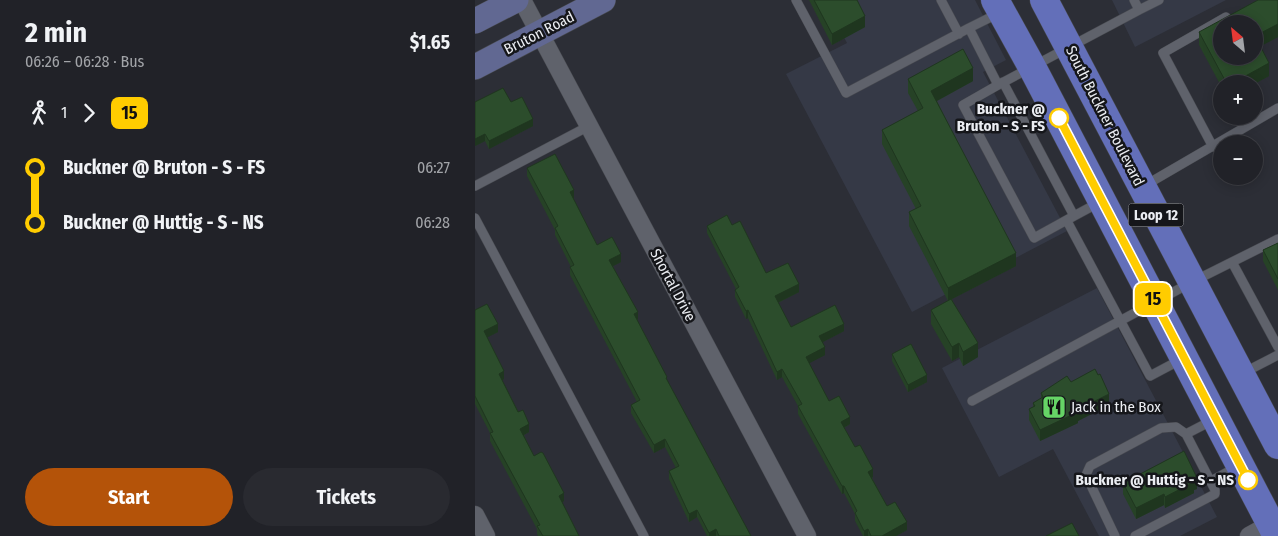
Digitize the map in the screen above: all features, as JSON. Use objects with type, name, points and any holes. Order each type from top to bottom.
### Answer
[{"type":"main road","points":[[475,21],[516,0]]},
{"type":"main road","name":"Bruton Road","points":[[475,67],[603,0]]},
{"type":"main road","name":"South Buckner Boulevard","points":[[1045,0],[1278,445]]},
{"type":"main road","name":"Loop 12","points":[[998,6],[1032,67],[1240,466],[1269,529]]},
{"type":"street","name":"Shortal Drive","points":[[522,0],[807,536]]},
{"type":"street","points":[[475,515],[486,536]]},
{"type":"lane","points":[[796,0],[846,94],[959,34],[998,6]]},
{"type":"lane","points":[[941,0],[959,34]]},
{"type":"lane","points":[[1134,0],[1139,10]]},
{"type":"lane","points":[[1102,202],[1034,238],[963,104],[1159,0]]},
{"type":"lane","points":[[1142,188],[1213,147],[1163,53],[1213,24]]},
{"type":"lane","points":[[969,28],[1071,218],[1150,376],[1183,358]]},
{"type":"lane","points":[[1233,135],[1278,108]]},
{"type":"lane","points":[[475,186],[589,126]]},
{"type":"lane","points":[[475,218],[644,536]]},
{"type":"lane","points":[[972,401],[1154,302],[1278,239]]},
{"type":"lane","points":[[1232,262],[1278,347]]},
{"type":"lane","points":[[1241,374],[1278,355]]},
{"type":"lane","points":[[1187,434],[1215,419]]},
{"type":"lane","points":[[1115,536],[1086,475],[1090,466],[1161,428],[1176,427],[1187,434],[1211,481],[1215,494],[1135,536]]},
{"type":"lane","points":[[1211,481],[1240,466]]},
{"type":"shaded area","points":[[824,0],[975,0],[1006,60],[983,72],[1067,231],[912,312],[786,74],[847,43]]},
{"type":"shaded area","points":[[1112,0],[1226,0],[1135,47]]},
{"type":"shaded area","points":[[1097,288],[1217,517],[1180,536],[1099,536],[1053,449],[999,477],[942,368]]},
{"type":"building","points":[[814,0],[857,0],[865,16],[832,34]]},
{"type":"building","points":[[1258,0],[1278,0],[1278,24],[1263,32],[1263,15],[1230,15]]},
{"type":"building","points":[[1213,24],[1213,58],[1199,32]]},
{"type":"building","points":[[963,49],[973,68],[931,91],[1016,253],[948,288],[909,212],[921,206],[882,130],[923,108],[908,79]]},
{"type":"building","points":[[1263,51],[1269,63],[1247,75],[1222,75],[1217,65],[1263,65]]},
{"type":"building","points":[[503,88],[511,102],[522,97],[533,119],[489,141],[485,134],[475,139],[475,102]]},
{"type":"building","points":[[555,154],[574,190],[570,192],[597,245],[612,237],[621,254],[609,260],[638,312],[634,314],[666,378],[751,536],[719,536],[716,529],[709,533],[697,510],[689,514],[669,471],[679,466],[665,439],[654,445],[631,405],[640,400],[570,267],[574,265],[555,228],[558,226],[527,168]]},
{"type":"building","points":[[727,215],[732,225],[740,221],[766,273],[788,263],[799,284],[775,296],[791,327],[835,305],[844,324],[819,336],[825,347],[806,357],[829,401],[839,396],[850,417],[841,422],[855,447],[860,445],[873,469],[868,472],[887,506],[895,502],[907,522],[882,536],[871,536],[868,529],[864,531],[855,513],[857,511],[844,486],[842,486],[798,406],[802,404],[782,369],[777,372],[748,310],[746,311],[735,290],[739,287],[707,226]]},
{"type":"building","points":[[1278,243],[1278,279],[1263,250]]},
{"type":"building","points":[[951,299],[978,343],[963,352],[959,343],[952,347],[931,310]]},
{"type":"building","points":[[487,304],[498,324],[484,331],[504,371],[499,374],[518,412],[523,410],[529,424],[520,429],[534,456],[541,452],[543,453],[564,493],[559,496],[579,536],[543,536],[537,526],[540,525],[490,433],[493,432],[475,396],[475,310]]},
{"type":"building","points":[[911,344],[927,375],[908,385],[892,354]]},
{"type":"building","points":[[1095,369],[1098,375],[1100,374],[1109,394],[1077,410],[1078,412],[1040,430],[1029,409],[1035,406],[1033,403],[1043,397],[1041,393],[1067,376],[1071,382]]},
{"type":"building","points":[[1184,451],[1197,478],[1193,479],[1194,482],[1165,497],[1164,494],[1136,508],[1123,483]]},
{"type":"building","points":[[1072,523],[1079,536],[1046,536]]},
{"type":"bus line","name":"15","points":[[1059,118],[1248,480]]},
{"type":"place","name":"Buckner @ Bruton - S - FS","points":[[1059,118]]},
{"type":"place","name":"Jack in the Box","points":[[1054,407]]},
{"type":"place","name":"Buckner @ Huttig - S - NS","points":[[1248,480]]}]
